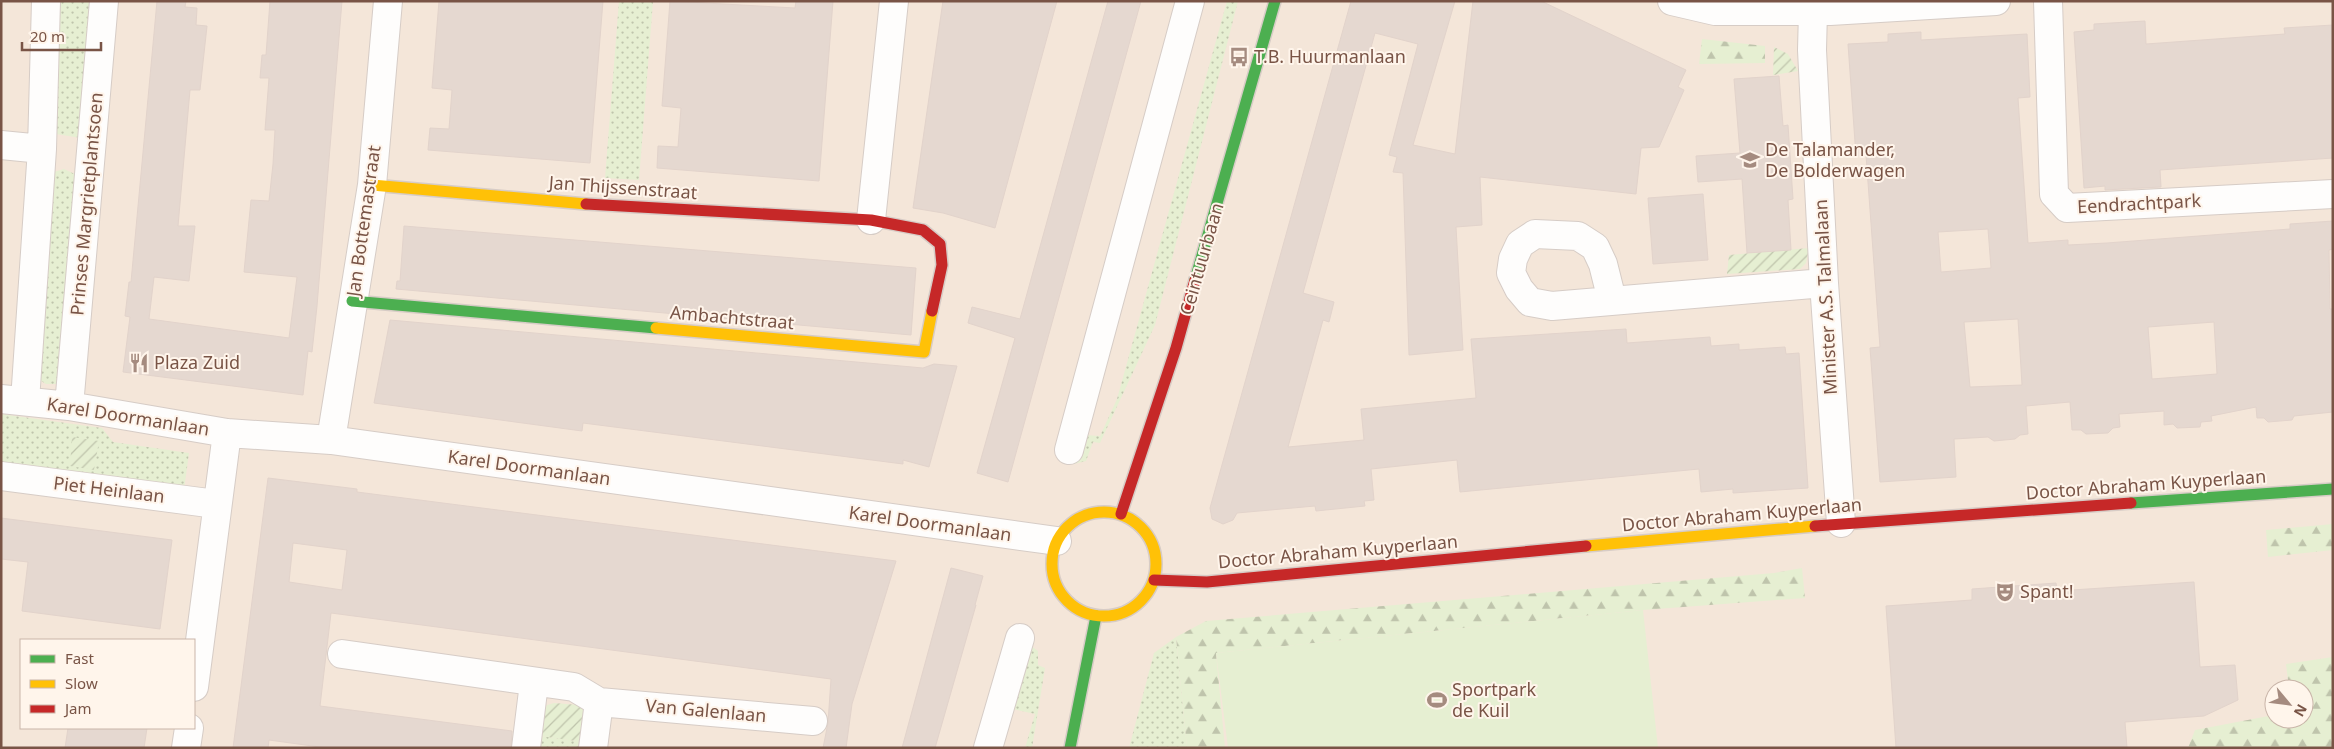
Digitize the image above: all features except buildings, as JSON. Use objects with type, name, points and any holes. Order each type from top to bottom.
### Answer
[{"type":"street","points":[[13,400],[42,149],[46,1]]},
{"type":"street","name":"Prinses Margrietplantsoen","points":[[69,406],[104,1]]},
{"type":"street","name":"Jan Bottemastraat","points":[[331,440],[372,186],[388,1]]},
{"type":"street","points":[[871,220],[894,1]]},
{"type":"street","points":[[1068,450],[1190,1]]},
{"type":"street","name":"Ceintuurbaan","points":[[1120,514],[1176,348],[1275,1]]},
{"type":"street","points":[[1672,1],[1716,11],[1996,1]]},
{"type":"street","name":"Eendrachtpark","points":[[2048,1],[2054,194],[2066,208],[2333,194]]},
{"type":"street","name":"Minister A.S. Talmalaan","points":[[1825,8],[1812,50],[1824,284],[1841,524]]},
{"type":"street","points":[[1,145],[42,149]]},
{"type":"street","name":"Jan Thijssenstraat","points":[[372,186],[617,207],[871,220]]},
{"type":"street","name":"Ambachtstraat","points":[[352,301],[924,352],[942,265],[940,244],[923,230],[871,220]]},
{"type":"street","points":[[1612,300],[1824,284]]},
{"type":"street","name":"Karel Doormanlaan","points":[[13,400],[69,406],[227,433],[331,440],[1057,542]]},
{"type":"street","points":[[195,679],[216,504],[227,433]]},
{"type":"street","name":"Piet Heinlaan","points":[[1,476],[216,504]]},
{"type":"street","name":"Doctor Abraham Kuyperlaan","points":[[1154,580],[1207,582],[1841,524],[2333,489]]},
{"type":"street","points":[[1100,512],[1120,514],[1134,521],[1145,531],[1152,542],[1156,553],[1157,566],[1154,580],[1143,600],[1133,608],[1109,617],[1081,612],[1069,603],[1056,584],[1052,562],[1057,542],[1071,524],[1084,516],[1100,512]]},
{"type":"street","points":[[1070,748],[1096,616]]},
{"type":"street","points":[[988,748],[1020,638]]},
{"type":"street","name":"Van Galenlaan","points":[[342,654],[534,683],[574,687],[599,702],[813,721]]},
{"type":"street","points":[[526,748],[534,683]]},
{"type":"street","points":[[594,748],[599,702]]},
{"type":"street","points":[[186,748],[189,729]]},
{"type":"shaded area","points":[[1,1],[2333,1],[2333,748],[1,748]]},
{"type":"green space","points":[[51,1],[91,1],[81,138],[56,134]]},
{"type":"green space","points":[[619,1],[653,1],[639,180],[605,178]]},
{"type":"green space","points":[[1227,1],[1238,1],[1155,325],[1100,443],[1093,442],[1086,461],[1074,464],[1085,435],[1100,436],[1117,399]]},
{"type":"green space","points":[[1702,39],[1765,46],[1765,63],[1699,64]]},
{"type":"green space","points":[[1774,47],[1788,54],[1798,71],[1773,75]]},
{"type":"green space","points":[[64,169],[79,176],[57,384],[46,384],[38,379],[47,174]]},
{"type":"green space","points":[[1809,248],[1806,263],[1800,269],[1727,274],[1729,255]]},
{"type":"green space","points":[[1,414],[102,428],[113,442],[189,453],[184,490],[1,466]]},
{"type":"green space","points":[[72,437],[99,441],[94,470],[70,466]]},
{"type":"green space","points":[[2333,524],[2333,550],[2268,557],[2266,530]]},
{"type":"green space","points":[[1802,568],[1805,598],[1643,610],[1216,653],[1225,748],[1187,748],[1176,637],[1206,621],[1774,573]]},
{"type":"green space","name":"Sportpark de Kuil","points":[[1643,610],[1658,748],[1228,748],[1216,653]]},
{"type":"green space","points":[[1176,637],[1187,748],[1129,748],[1154,653]]},
{"type":"green space","points":[[1026,642],[1038,651],[1038,665],[1045,668],[1032,748],[1025,748],[1035,714],[1008,708]]},
{"type":"green space","points":[[2333,657],[2333,748],[2188,748],[2195,730],[2264,717],[2264,729],[2314,729],[2314,679],[2288,679],[2286,664]]},
{"type":"green space","points":[[554,703],[579,705],[588,713],[583,742],[540,736],[538,717],[547,705]]},
{"type":"green space","points":[[540,736],[584,742],[583,748],[538,748]]},
{"type":"traffic: fast","points":[[1195,280],[1275,1]]},
{"type":"traffic: fast","points":[[352,301],[656,328]]},
{"type":"traffic: fast","points":[[2131,503],[2333,489]]},
{"type":"traffic: fast","points":[[1070,748],[1096,616]]},
{"type":"traffic: slow","points":[[372,185],[586,204]]},
{"type":"traffic: slow","points":[[656,328],[924,352],[932,311]]},
{"type":"traffic: slow","points":[[1104,512],[1124,516],[1141,527],[1152,544],[1156,564],[1152,584],[1141,601],[1124,612],[1104,616],[1084,612],[1067,601],[1056,584],[1052,564],[1056,544],[1067,527],[1084,516],[1104,512]]},
{"type":"traffic: slow","points":[[1586,546],[1815,526]]},
{"type":"traffic: jam","points":[[586,204],[871,220],[923,230],[940,244],[942,265],[932,311]]},
{"type":"traffic: jam","points":[[1121,514],[1176,348],[1195,280]]},
{"type":"traffic: jam","points":[[1815,526],[2131,503]]},
{"type":"traffic: jam","points":[[1154,580],[1207,582],[1586,546]]},
{"type":"place","name":"T.B. Huurmanlaan","points":[[1239,57]]},
{"type":"place","name":"De Talamander, De Bolderwagen","points":[[1750,160]]},
{"type":"place","name":"Plaza Zuid","points":[[139,363]]},
{"type":"place","name":"Spant!","points":[[2005,592]]},
{"type":"place","name":"Sportpark de Kuil","points":[[1437,700]]}]
